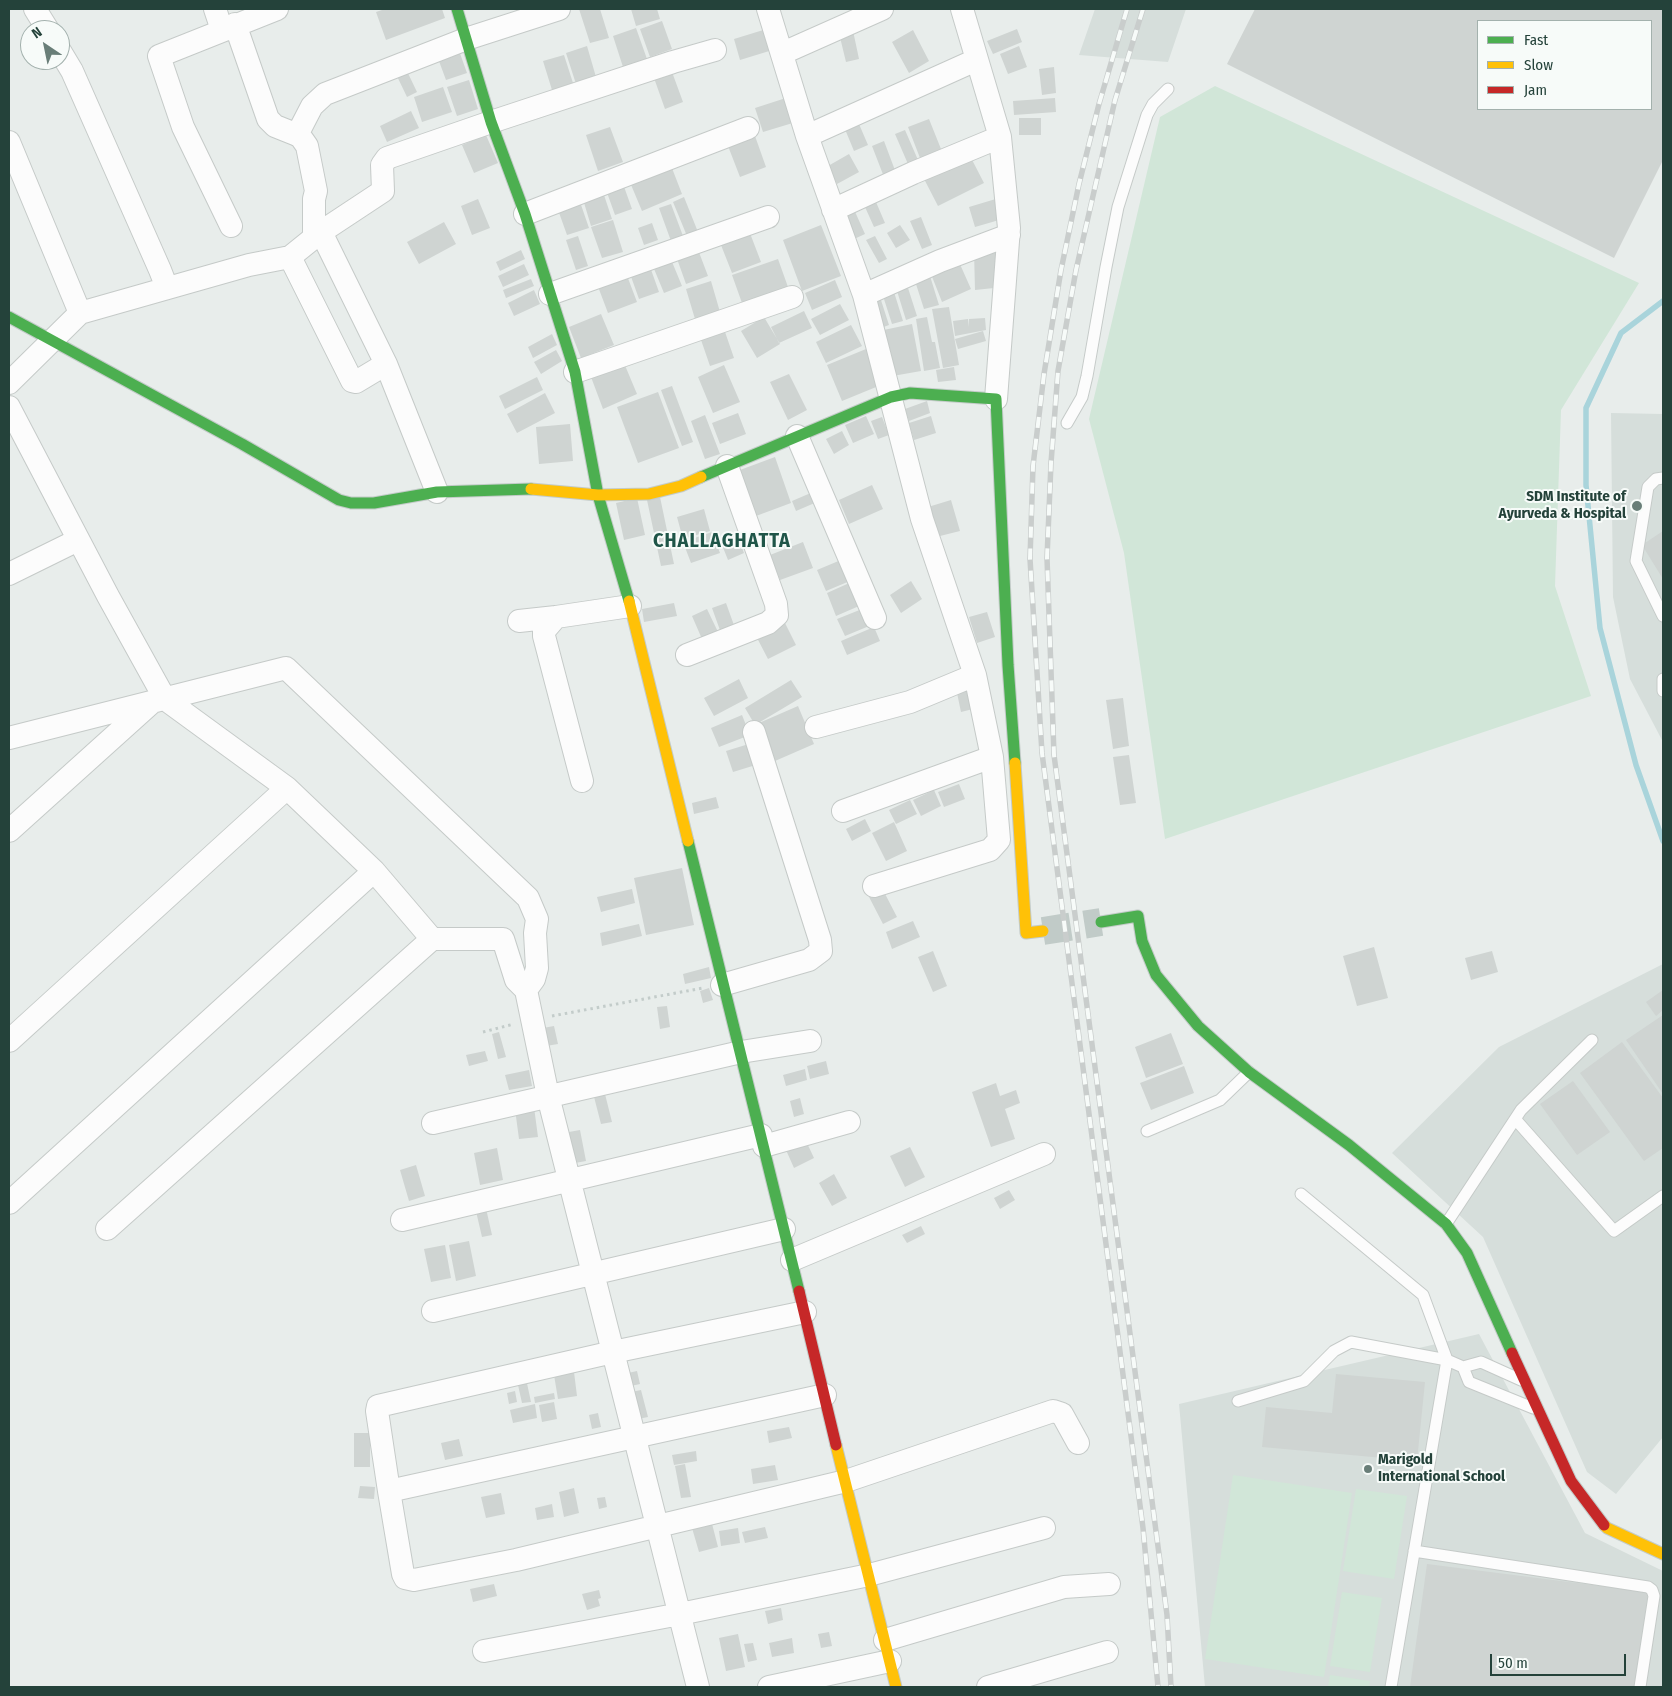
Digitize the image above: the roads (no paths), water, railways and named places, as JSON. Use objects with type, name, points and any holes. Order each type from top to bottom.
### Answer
[{"type":"street","points":[[35,9],[42,20]]},
{"type":"street","points":[[231,226],[183,127],[160,56],[224,21],[277,9]]},
{"type":"street","points":[[457,9],[491,122],[525,214],[575,372],[598,495],[630,606],[896,1687]]},
{"type":"street","points":[[297,135],[312,106],[325,94],[466,39],[559,9]]},
{"type":"street","points":[[768,9],[807,136],[864,295],[922,520],[975,675],[992,757],[999,840],[990,850],[874,886]]},
{"type":"street","points":[[782,53],[882,9]]},
{"type":"street","points":[[962,9],[1000,137],[1009,235],[996,399],[1008,665],[1026,933],[1043,931]]},
{"type":"street","points":[[224,21],[268,119],[275,126],[303,139],[307,146],[316,191],[314,199],[317,235],[386,364],[437,492]]},
{"type":"street","points":[[9,384],[80,312],[249,265],[290,256],[317,235],[383,191],[382,165],[387,158],[673,62],[715,50]]},
{"type":"street","points":[[807,136],[976,60]]},
{"type":"street","points":[[70,68],[160,270],[166,288]]},
{"type":"street","points":[[525,214],[748,128]]},
{"type":"street","points":[[833,210],[913,173],[1000,137]]},
{"type":"street","points":[[9,142],[80,312]]},
{"type":"street","points":[[316,191],[347,215]]},
{"type":"street","points":[[550,294],[768,217]]},
{"type":"street","points":[[864,295],[940,261],[1009,235]]},
{"type":"street","points":[[290,256],[352,381],[356,382],[386,364]]},
{"type":"street","points":[[575,372],[792,297]]},
{"type":"street","points":[[9,317],[242,444],[339,500],[350,503],[374,503],[437,492],[515,489],[598,495],[649,494],[681,486],[891,397],[910,393],[996,399]]},
{"type":"street","points":[[9,408],[159,700],[287,788],[374,872],[432,939]]},
{"type":"street","points":[[797,436],[875,618]]},
{"type":"street","points":[[687,655],[768,623],[777,615],[776,604],[728,466]]},
{"type":"street","points":[[9,574],[78,540]]},
{"type":"street","points":[[519,621],[630,606]]},
{"type":"street","points":[[556,617],[544,630],[544,636],[582,781]]},
{"type":"street","points":[[9,738],[286,668],[528,898],[538,919],[535,933],[537,968],[534,979],[526,990]]},
{"type":"street","points":[[816,727],[910,702],[975,675]]},
{"type":"street","points":[[9,831],[159,700]]},
{"type":"street","points":[[722,985],[809,960],[821,951],[820,940],[754,732]]},
{"type":"street","points":[[843,811],[992,757]]},
{"type":"street","points":[[9,1041],[287,788]]},
{"type":"street","points":[[9,1204],[374,872]]},
{"type":"street","points":[[1101,922],[1138,916],[1142,941],[1156,975],[1198,1026],[1249,1072],[1348,1145],[1446,1224],[1467,1252],[1571,1481],[1607,1528],[1663,1554]]},
{"type":"street","points":[[107,1229],[432,939],[503,939],[535,933]]},
{"type":"street","points":[[503,939],[516,980],[526,990],[548,1096],[698,1687]]},
{"type":"street","points":[[433,1123],[741,1052],[810,1041]]},
{"type":"street","points":[[402,1220],[569,1180],[848,1122]]},
{"type":"street","points":[[792,1260],[1044,1154]]},
{"type":"street","points":[[433,1311],[784,1229]]},
{"type":"street","points":[[805,1312],[613,1352],[378,1406],[377,1411],[389,1491],[405,1578],[414,1580],[516,1560],[846,1481],[1053,1411],[1062,1414],[1078,1443]]},
{"type":"street","points":[[389,1491],[825,1396]]},
{"type":"street","points":[[484,1651],[680,1614],[869,1575],[1044,1528]]},
{"type":"street","points":[[769,1687],[887,1651],[1064,1587],[1109,1584]]},
{"type":"street","points":[[988,1687],[1107,1652]]},
{"type":"lane","points":[[1067,423],[1082,397],[1087,376],[1118,208],[1148,115],[1153,104],[1168,89]]},
{"type":"lane","points":[[1663,478],[1656,479],[1648,486],[1636,561],[1663,616]]},
{"type":"lane","points":[[1663,680],[1663,691]]},
{"type":"lane","points":[[1446,1224],[1522,1110],[1592,1040]]},
{"type":"lane","points":[[1147,1131],[1220,1100],[1249,1072]]},
{"type":"lane","points":[[1516,1120],[1614,1231],[1663,1196]]},
{"type":"lane","points":[[1302,1194],[1423,1295],[1447,1360],[1391,1687]]},
{"type":"lane","points":[[1238,1401],[1304,1381],[1334,1351],[1351,1342],[1447,1360],[1463,1367],[1480,1362],[1526,1382]]},
{"type":"lane","points":[[1463,1367],[1469,1382],[1538,1410]]},
{"type":"lane","points":[[1414,1551],[1648,1586],[1654,1596],[1640,1687]]},
{"type":"waterway","points":[[1663,301],[1621,333],[1586,408],[1586,485],[1600,628],[1636,765],[1663,841]]},
{"type":"tunnel","points":[[1043,931],[1101,922]]},
{"type":"railway","points":[[1127,9],[1099,104],[1079,184],[1061,270],[1044,374],[1033,466],[1030,559],[1042,753],[1143,1528],[1158,1687]]},
{"type":"railway","points":[[1143,9],[1115,100],[1076,270],[1058,371],[1051,463],[1047,558],[1054,755],[1167,1615],[1171,1687]]},
{"type":"place","name":"SDM Institute of Ayurveda & Hospital","points":[[1637,506]]},
{"type":"place","name":"Marigold International School","points":[[1368,1469]]},
{"type":"district","name":"CHALLAGHATTA","points":[[722,541]]}]
